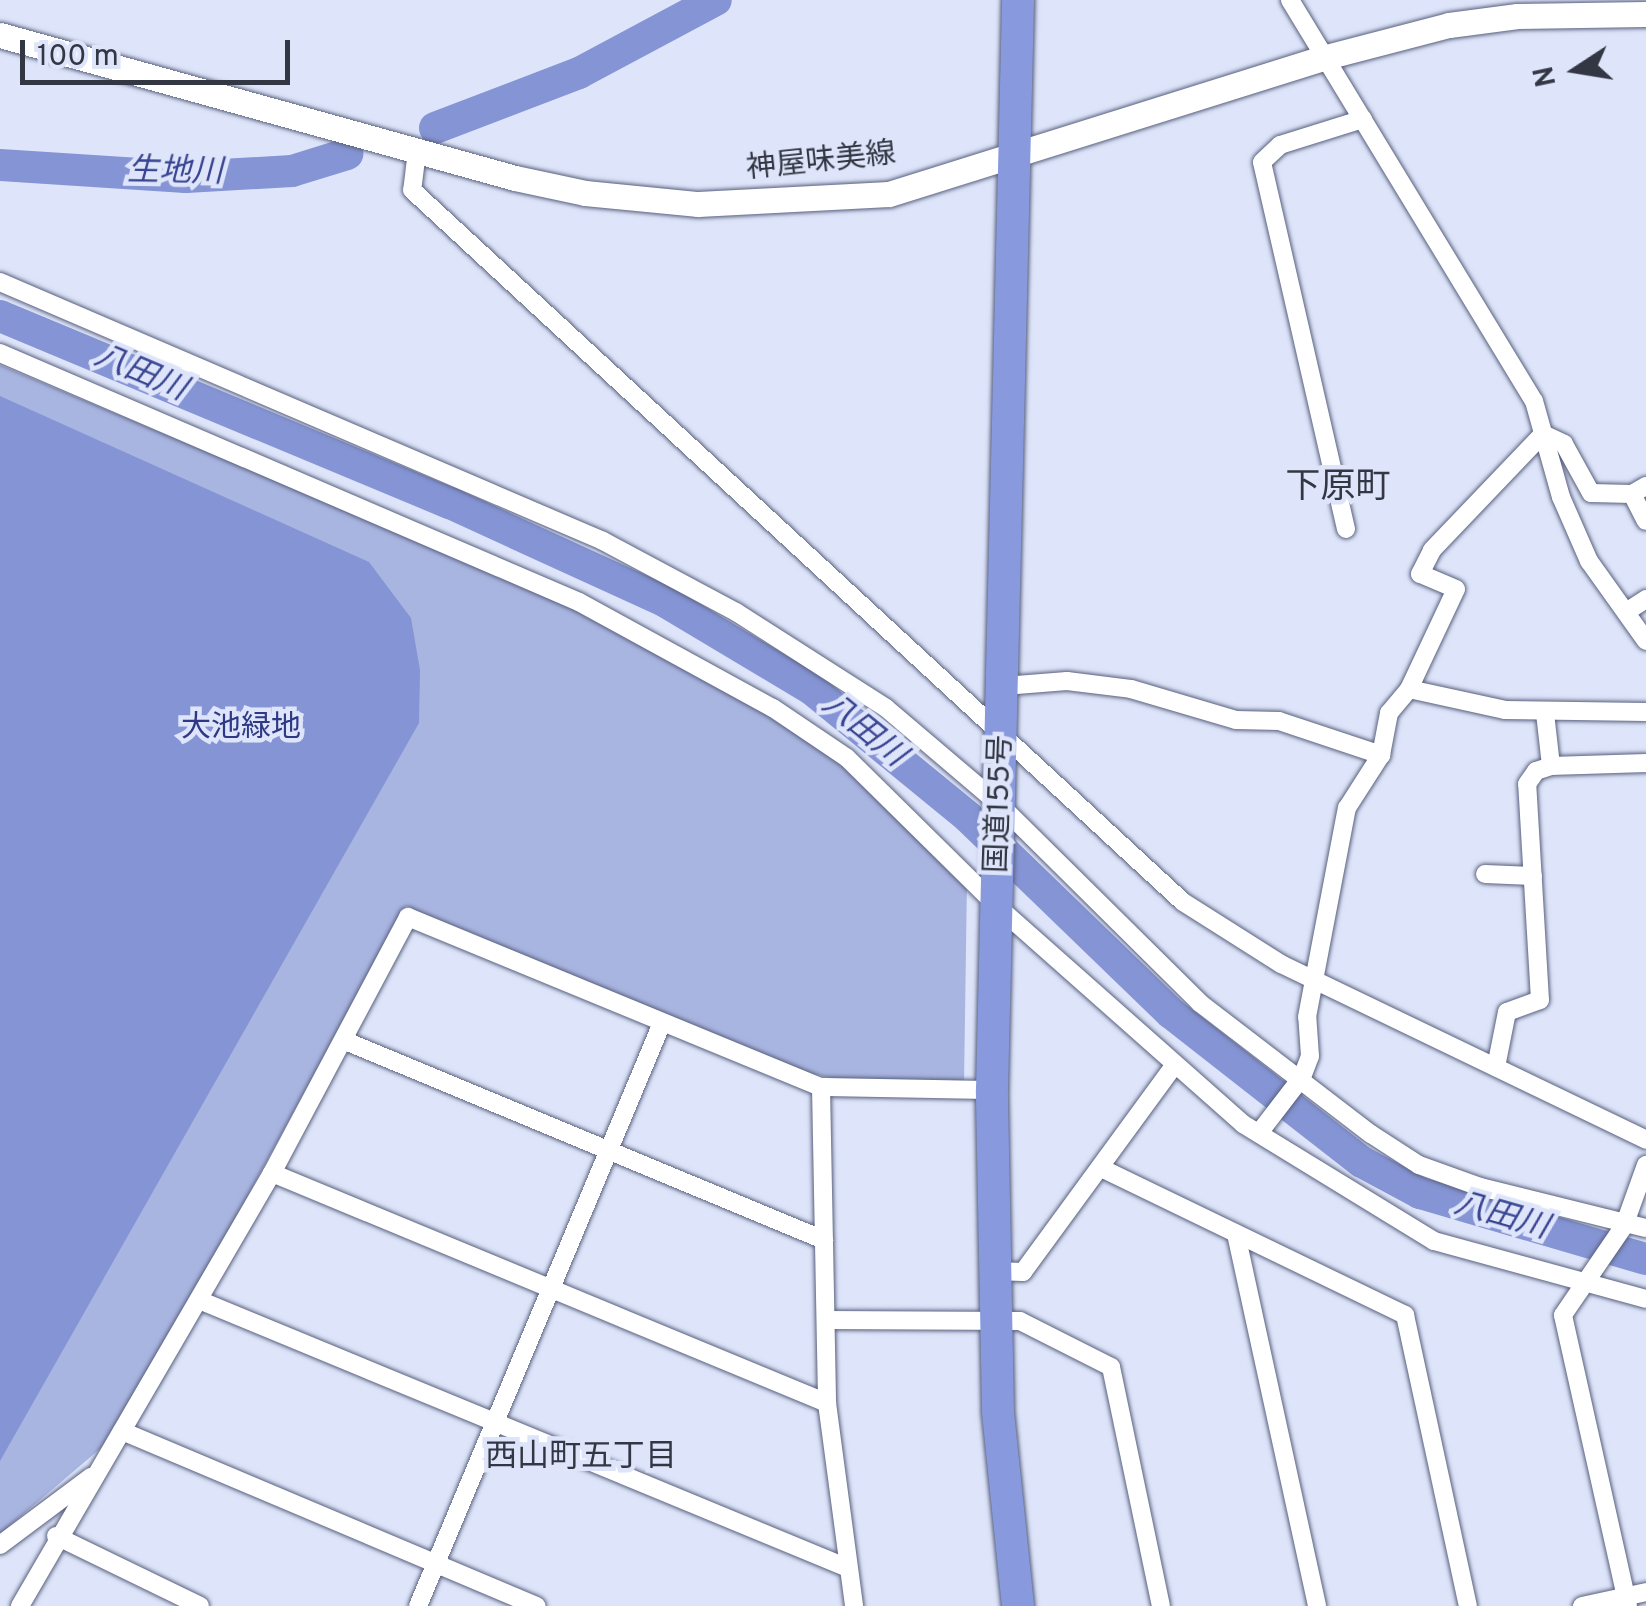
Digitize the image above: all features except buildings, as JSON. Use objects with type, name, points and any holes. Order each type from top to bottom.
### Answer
[{"type":"highway","name":"国道155号","points":[[1018,0],[992,1090],[994,1318],[1018,1606]]},
{"type":"main road","name":"神屋味美線","points":[[0,35],[417,151],[585,193],[698,204],[889,194],[1326,57],[1449,25],[1517,16],[1646,14]]},
{"type":"street","points":[[1290,0],[1534,401],[1589,561],[1646,641]]},
{"type":"street","points":[[1346,528],[1262,162],[1280,145],[1363,119]]},
{"type":"street","points":[[417,151],[412,190],[1002,741],[1183,902],[1314,978],[1646,1140]]},
{"type":"street","points":[[0,282],[603,541],[838,673],[1000,804],[1200,1003],[1300,1081],[1419,1165],[1480,1187],[1646,1228]]},
{"type":"street","points":[[0,353],[579,602],[773,708],[848,758],[998,907],[1174,1066],[1259,1133],[1434,1241],[1591,1279],[1646,1300]]},
{"type":"street","points":[[1543,434],[1564,444],[1591,493],[1639,490],[1646,521]]},
{"type":"street","points":[[1259,1133],[1300,1081],[1314,978],[1347,808],[1381,756],[1389,713],[1409,689],[1456,589],[1420,574],[1432,550],[1543,434]]},
{"type":"street","points":[[1626,612],[1646,598]]},
{"type":"street","points":[[1004,686],[1067,680],[1131,689],[1236,720],[1279,721],[1381,756]]},
{"type":"street","points":[[1409,689],[1546,714],[1646,712]]},
{"type":"street","points":[[1546,714],[1551,766]]},
{"type":"street","points":[[1496,1068],[1507,1012],[1540,1000],[1527,784],[1536,771],[1551,766],[1646,763]]},
{"type":"street","points":[[1485,874],[1534,876]]},
{"type":"street","points":[[20,1606],[56,1536],[122,1431],[272,1172],[408,917],[822,1088],[992,1090]]},
{"type":"street","points":[[418,1606],[662,1024]]},
{"type":"street","points":[[343,1040],[824,1240]]},
{"type":"street","points":[[994,1271],[1023,1272],[1174,1066]]},
{"type":"street","points":[[822,1088],[827,1403],[854,1606]]},
{"type":"street","points":[[1627,1601],[1564,1315],[1568,1300],[1591,1279],[1625,1223],[1646,1165]]},
{"type":"street","points":[[1101,1168],[1405,1314],[1468,1606]]},
{"type":"street","points":[[272,1172],[827,1403]]},
{"type":"street","points":[[1236,1234],[1317,1606]]},
{"type":"street","points":[[199,1300],[848,1568]]},
{"type":"street","points":[[826,1320],[1020,1321],[1111,1366],[1161,1606]]},
{"type":"street","points":[[122,1431],[537,1606]]},
{"type":"street","points":[[0,1544],[81,1479],[93,1477]]},
{"type":"street","points":[[56,1536],[200,1606]]},
{"type":"street","points":[[1582,1606],[1627,1601],[1646,1592]]},
{"type":"green space","name":"大池緑地","points":[[0,365],[569,604],[769,713],[845,763],[967,881],[964,1085],[852,1082],[808,1073],[406,906],[199,1285],[101,1448],[0,1534]]},
{"type":"shaded area","points":[[0,396],[369,562],[411,618],[420,670],[419,723],[0,1461]]},
{"type":"waterway","name":"生地川","points":[[435,128],[579,73],[716,0]]},
{"type":"waterway","name":"生地川","points":[[0,165],[186,177],[292,171],[347,154]]},
{"type":"waterway","name":"八田川","points":[[0,316],[450,503],[666,602],[813,690],[968,817],[1171,1013],[1362,1162],[1420,1193],[1646,1259]]},
{"type":"district","name":"下原町","points":[[1338,488]]},
{"type":"district","name":"西山町五丁目","points":[[581,1458]]}]
